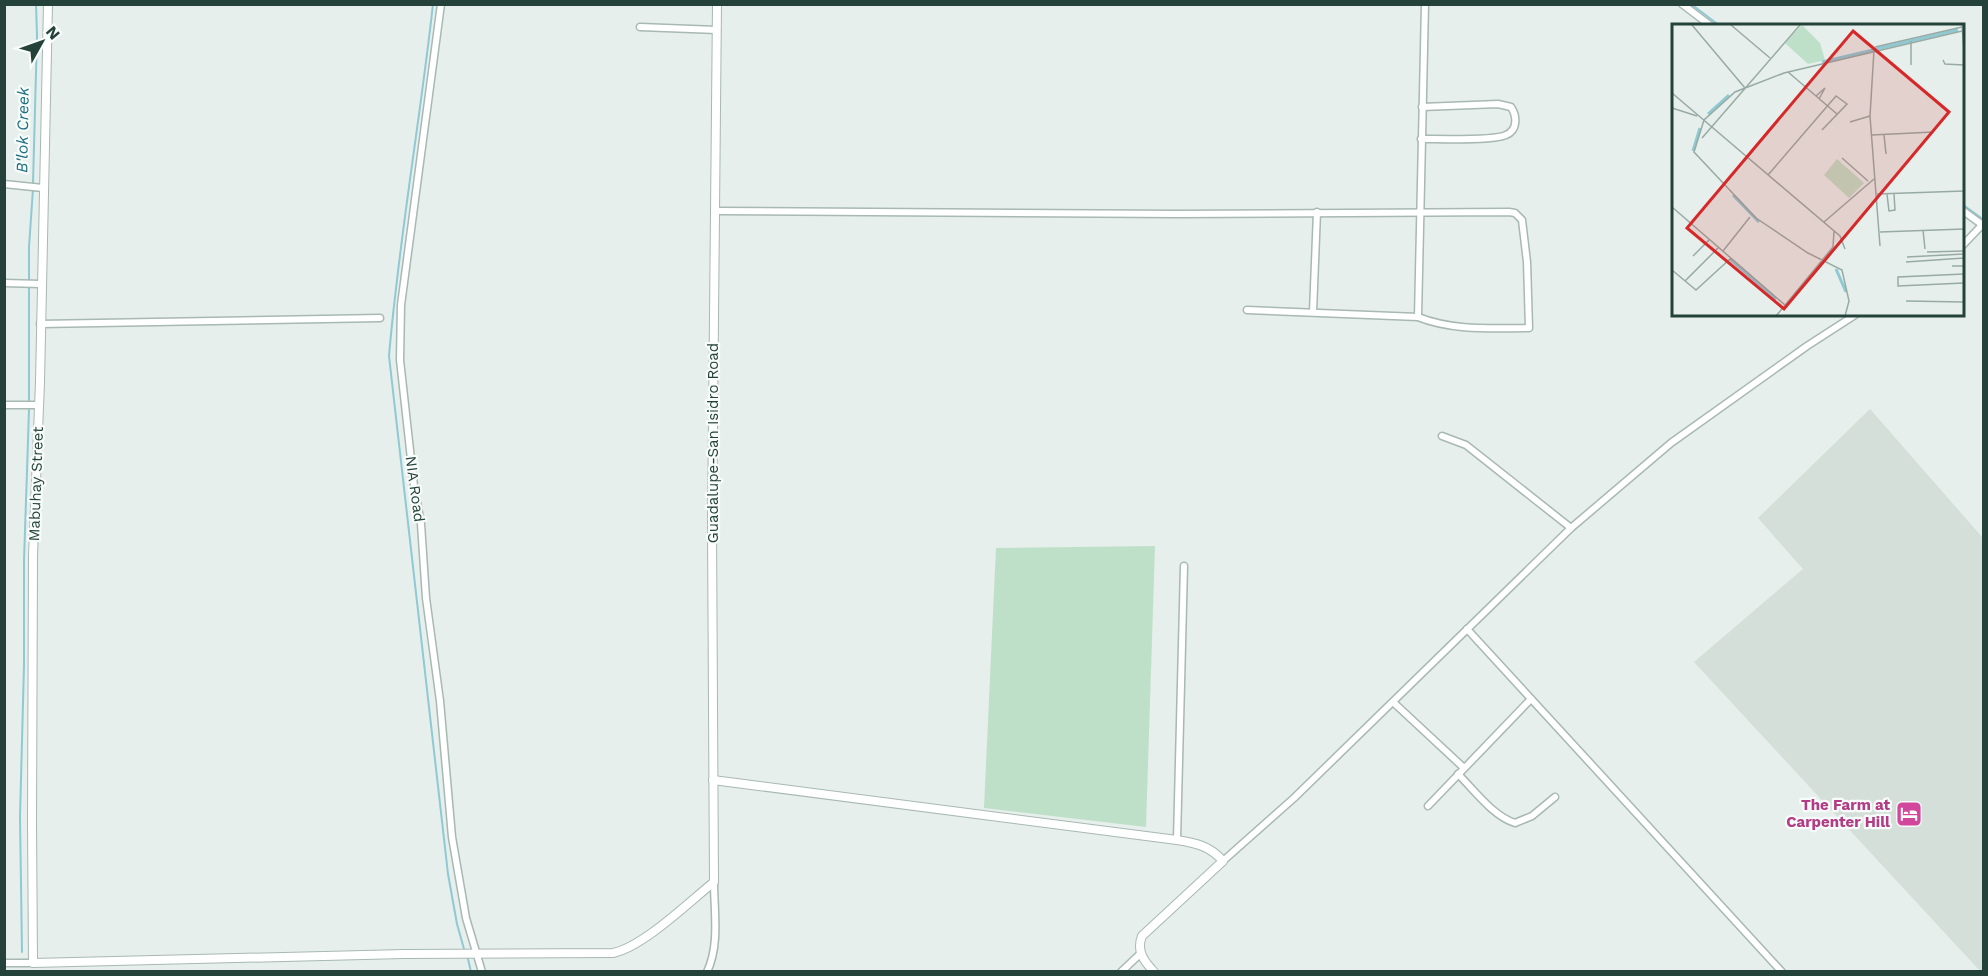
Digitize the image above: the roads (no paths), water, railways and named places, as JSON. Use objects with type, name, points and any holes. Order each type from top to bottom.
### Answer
[{"type":"street","name":"Mabuhay Street","points":[[29,963],[33,556],[39,405],[48,4]]},
{"type":"street","name":"NIA Road","points":[[441,4],[401,305],[400,360],[414,486],[421,524],[426,598],[440,701],[452,837],[466,918],[482,972]]},
{"type":"street","name":"Guadalupe-San Isidro Road","points":[[714,882],[712,515],[717,4]]},
{"type":"street","points":[[1418,316],[1425,4]]},
{"type":"street","points":[[1682,4],[1708,24]]},
{"type":"street","points":[[640,27],[717,30]]},
{"type":"street","points":[[1421,139],[1498,137],[1515,128],[1516,119],[1511,107],[1498,104],[1422,107]]},
{"type":"street","points":[[4,184],[43,188]]},
{"type":"street","points":[[715,211],[1133,214],[1509,212],[1519,216],[1524,227],[1529,328],[1450,326],[1431,322],[1418,316],[1247,310]]},
{"type":"street","points":[[1964,212],[1983,226],[1964,244]]},
{"type":"street","points":[[1312,312],[1317,213]]},
{"type":"street","points":[[4,283],[41,284]]},
{"type":"street","points":[[1155,972],[1140,954],[1139,943],[1148,929],[1294,798],[1571,528],[1671,443],[1807,346],[1853,316]]},
{"type":"street","points":[[40,324],[380,318]]},
{"type":"street","points":[[4,405],[39,405]]},
{"type":"street","points":[[1442,436],[1467,445],[1571,528]]},
{"type":"street","points":[[1177,840],[1184,566]]},
{"type":"street","points":[[1467,629],[1782,972]]},
{"type":"street","points":[[1428,806],[1531,699]]},
{"type":"street","points":[[1393,702],[1464,768]]},
{"type":"street","points":[[1458,774],[1498,814],[1515,824],[1532,816],[1555,797]]},
{"type":"street","points":[[713,780],[1197,843],[1206,847],[1223,861]]},
{"type":"street","points":[[4,963],[392,955],[578,954],[621,951],[638,943],[714,882]]},
{"type":"street","points":[[707,972],[715,946],[714,882]]},
{"type":"street","points":[[1121,972],[1140,954]]},
{"type":"street","points":[[26,972],[29,963]]},
{"type":"waterway","name":"B'lok Creek","points":[[33,183],[36,4]]},
{"type":"waterway","points":[[433,4],[398,268],[389,356],[448,874],[464,949]]},
{"type":"waterway","points":[[1691,4],[1717,24]]},
{"type":"waterway","name":"B'lok Creek","points":[[29,282],[33,189]]},
{"type":"waterway","points":[[1964,205],[1984,220]]},
{"type":"waterway","name":"B'lok Creek","points":[[29,286],[29,401]]},
{"type":"waterway","name":"B'lok Creek","points":[[22,952],[20,817],[29,410]]},
{"type":"waterway","points":[[468,959],[471,972]]},
{"type":"place","name":"The Farm at Carpenter Hill","points":[[1909,814]]}]
